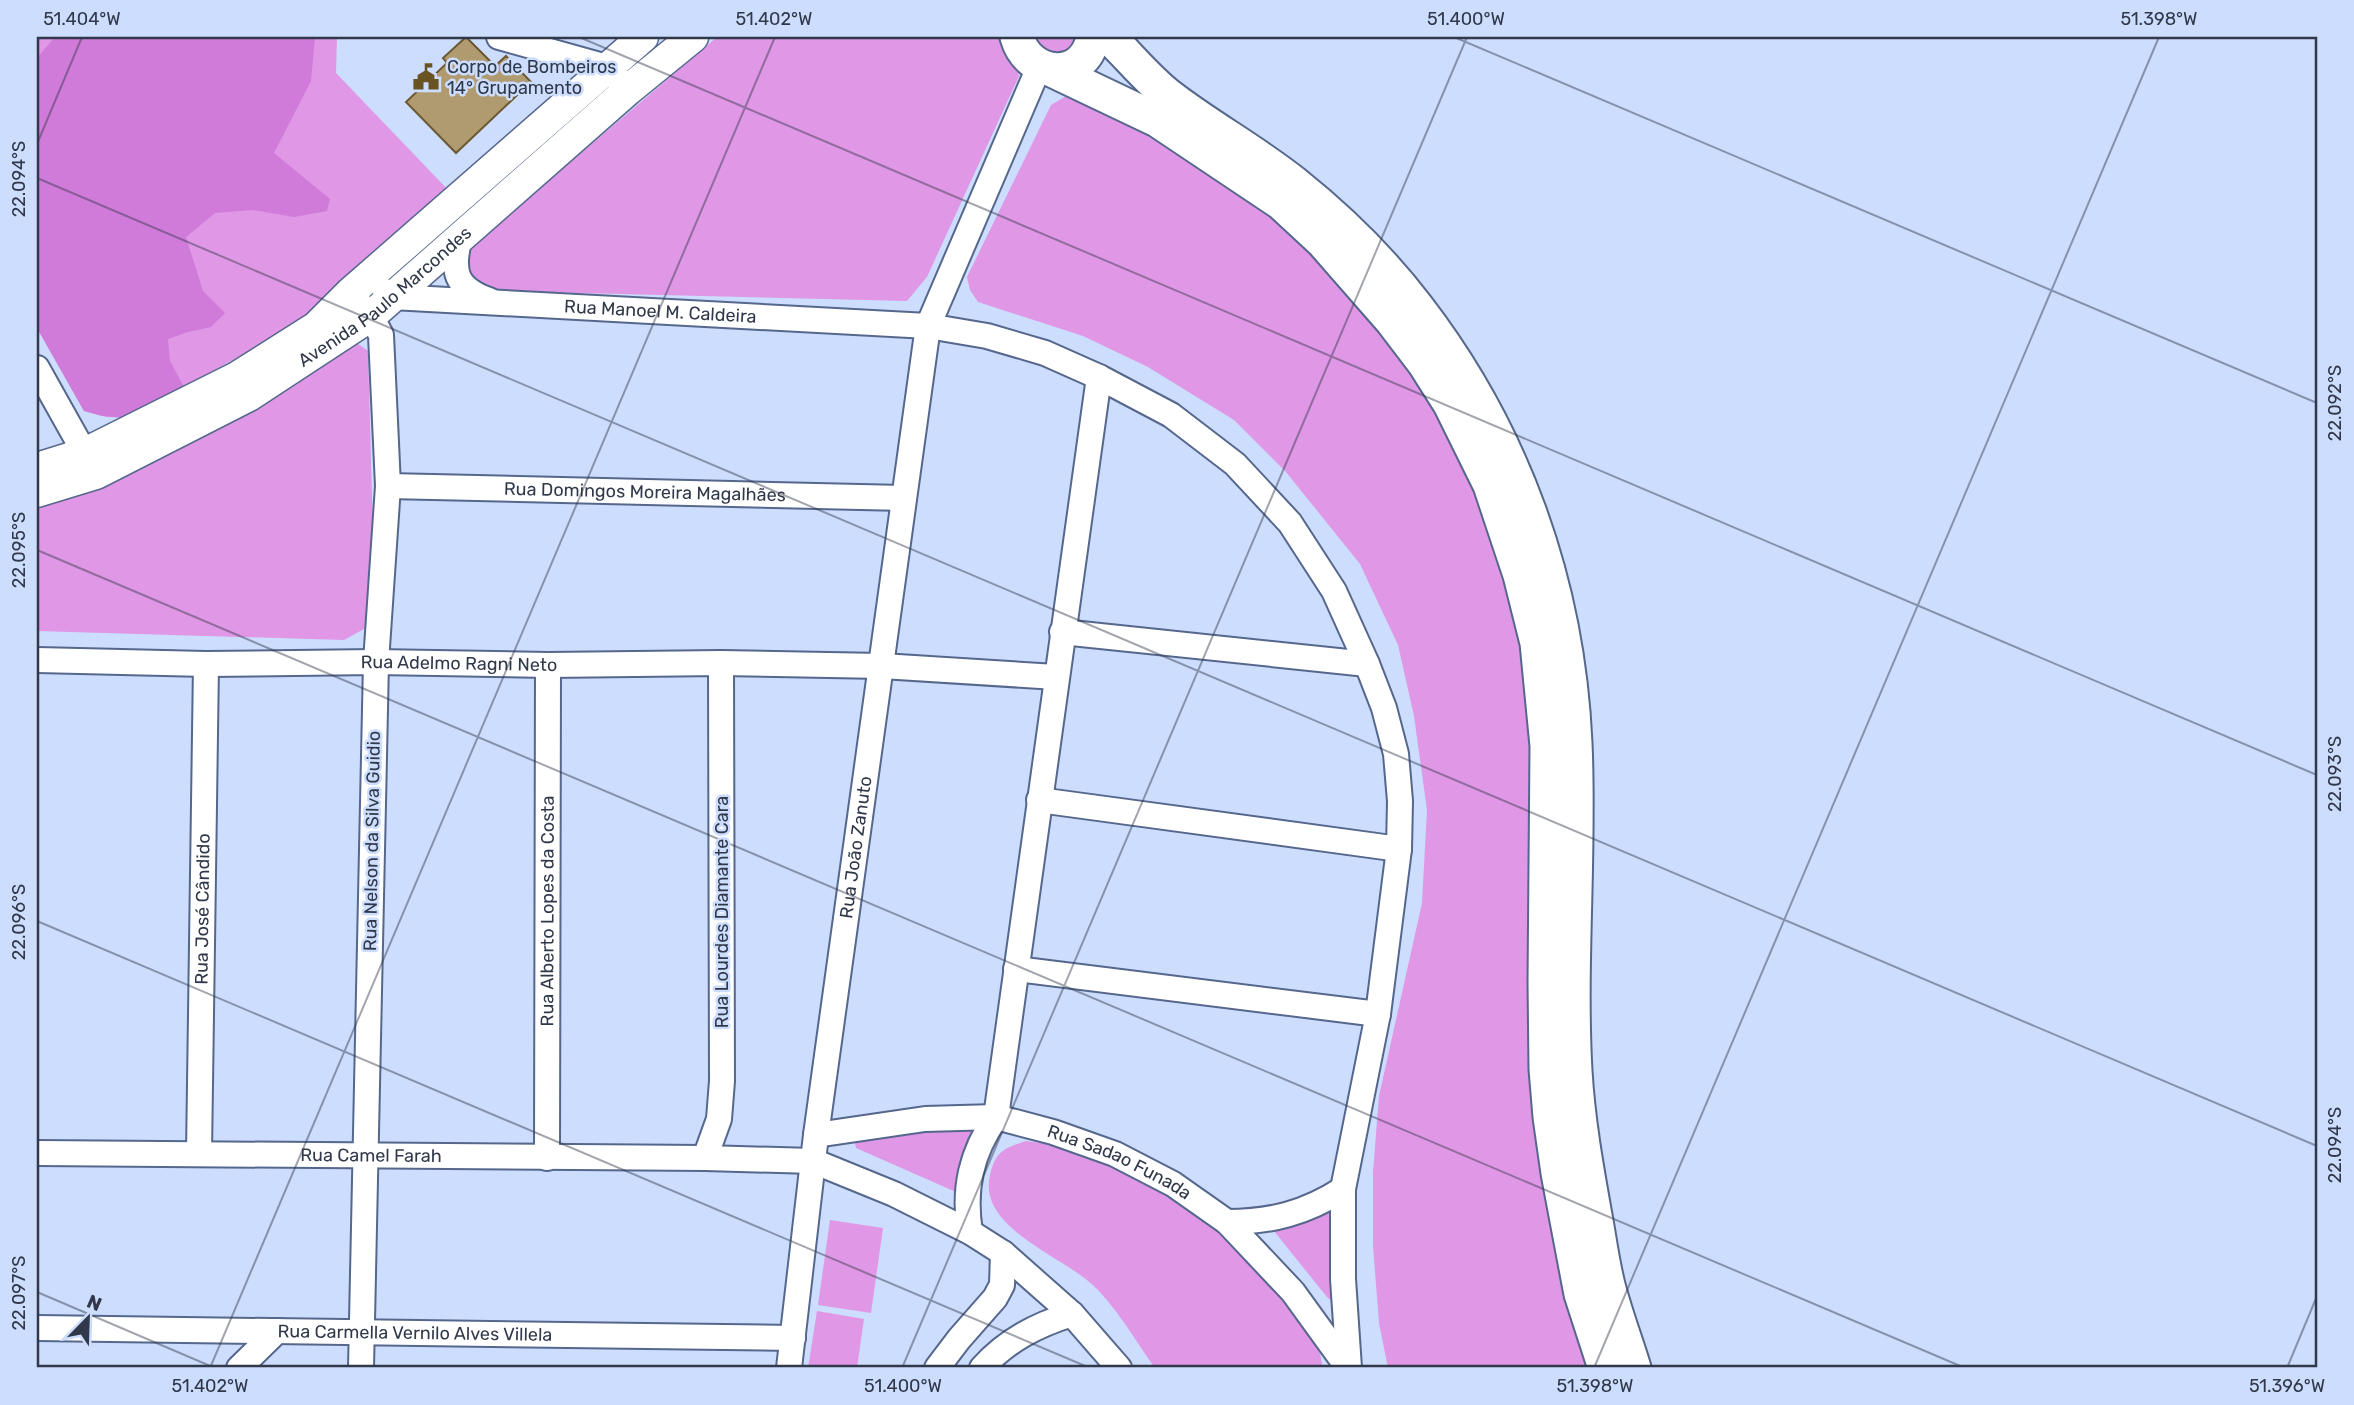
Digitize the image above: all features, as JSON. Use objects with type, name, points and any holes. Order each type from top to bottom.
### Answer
[{"type":"main road","points":[[1028,51],[1065,69],[1086,55],[1093,37]]},
{"type":"main road","points":[[1109,37],[1166,94],[1293,182],[1379,261],[1447,347],[1475,390],[1516,473],[1534,519],[1548,568],[1566,651],[1575,746],[1573,983],[1578,1114],[1608,1287],[1634,1368]]},
{"type":"main road","points":[[1028,51],[1157,120],[1281,202],[1367,290],[1424,363],[1450,404],[1490,485],[1521,575],[1537,643],[1547,746],[1545,983],[1546,1069],[1550,1117],[1581,1294],[1605,1368]]},
{"type":"street","points":[[499,37],[607,67],[628,90]]},
{"type":"street","name":"Avenida Paulo Marcondes","points":[[37,492],[237,377],[316,327],[360,285],[643,37]]},
{"type":"street","name":"Avenida Paulo Marcondes","points":[[37,468],[91,463],[249,396],[381,307],[628,90],[693,37]]},
{"type":"street","name":"Rua João Zanuto","points":[[789,1368],[816,1135],[928,326],[1028,51]]},
{"type":"street","points":[[460,237],[455,257],[456,270],[463,286],[473,295],[497,303]]},
{"type":"street","points":[[360,285],[381,307]]},
{"type":"street","name":"Rua Manoel M. Caldeira","points":[[381,307],[497,303],[928,326],[987,336],[1033,350],[1099,377],[1171,415],[1235,464],[1290,523],[1334,591],[1367,664],[1384,708],[1395,754],[1401,801],[1399,849],[1378,1014],[1343,1189],[1343,1279],[1348,1368]]},
{"type":"street","name":"Rua Nelson da Silva Guidio","points":[[361,1368],[376,662],[388,486],[381,307]]},
{"type":"street","points":[[37,368],[91,463]]},
{"type":"street","points":[[970,1232],[967,1212],[970,1171],[984,1134],[996,1117],[1099,377]]},
{"type":"street","name":"Rua Domingos Moreira Magalhães","points":[[388,486],[904,498]]},
{"type":"street","points":[[1062,632],[1367,664]]},
{"type":"street","name":"Rua Adelmo Ragni Neto","points":[[37,660],[548,666],[721,663],[881,666],[1056,677]]},
{"type":"street","name":"Rua Lourdes Diamante Cara","points":[[705,1158],[719,1119],[722,1081],[721,663]]},
{"type":"street","name":"Rua José Cândido","points":[[199,1154],[206,664]]},
{"type":"street","name":"Rua Alberto Lopes da Costa","points":[[547,1158],[548,666]]},
{"type":"street","points":[[1040,800],[1399,849]]},
{"type":"street","points":[[1016,969],[1378,1014]]},
{"type":"street","name":"Rua Sadao Funada","points":[[816,1135],[925,1119],[996,1117],[1053,1132],[1115,1154],[1173,1184],[1227,1222],[1293,1292],[1348,1368]]},
{"type":"street","name":"Rua Camel Farah","points":[[37,1153],[813,1161]]},
{"type":"street","points":[[813,1161],[894,1194],[970,1232],[1003,1253],[1072,1314],[1119,1368]]},
{"type":"street","points":[[1227,1222],[1276,1219],[1323,1202],[1343,1189]]},
{"type":"street","points":[[937,1368],[995,1298],[1004,1274],[1003,1253]]},
{"type":"street","points":[[959,1339],[984,1366],[1004,1347],[1025,1333],[1072,1314]]},
{"type":"street","name":"Rua Carmella Vernilo Alves Villela","points":[[37,1328],[793,1338]]},
{"type":"street","points":[[239,1368],[277,1331]]},
{"type":"shaded area","points":[[37,37],[337,37],[336,73],[451,193],[316,309],[271,339],[127,418],[107,417],[84,411],[37,328]]},
{"type":"shaded area","points":[[55,37],[315,37],[311,81],[274,153],[330,199],[327,211],[294,217],[252,210],[215,213],[186,237],[203,291],[225,313],[211,327],[168,339],[170,361],[184,387],[127,418],[84,411],[37,328],[37,58]]},
{"type":"shaded area","points":[[717,37],[1002,37],[1011,48],[1019,76],[927,277],[907,301],[501,291],[479,285],[468,269],[471,247]]},
{"type":"shaded area","points":[[1033,37],[1080,37],[1067,50],[1056,54],[1046,50]]},
{"type":"shaded area","points":[[1066,96],[1099,101],[1270,209],[1345,281],[1412,366],[1467,458],[1534,661],[1598,1368],[1388,1368],[1379,1323],[1373,1246],[1373,1172],[1379,1096],[1422,903],[1427,810],[1414,716],[1398,645],[1360,564],[1286,472],[1234,420],[1148,367],[1083,336],[978,302],[970,290],[967,277],[1051,105]]},
{"type":"shaded area","points":[[357,343],[368,351],[375,607],[364,629],[344,640],[37,631],[37,501],[56,497],[180,448]]},
{"type":"shaded area","points":[[982,1125],[961,1188],[956,1192],[856,1148],[854,1138]]},
{"type":"shaded area","points":[[1026,1141],[1069,1147],[1122,1163],[1216,1219],[1317,1339],[1323,1368],[1155,1368],[1098,1290],[1028,1241],[997,1212],[990,1194],[992,1167],[1002,1151]]},
{"type":"shaded area","points":[[1332,1205],[1333,1302],[1274,1231],[1280,1225]]},
{"type":"shaded area","points":[[830,1220],[883,1228],[871,1313],[818,1305]]},
{"type":"shaded area","points":[[817,1311],[864,1319],[857,1368],[808,1368]]},
{"type":"building","points":[[466,37],[495,66],[506,56],[531,82],[456,153],[406,102],[447,63],[443,58]]},
{"type":"place","name":"Corpo de Bombeiros 14° Grupamento","points":[[426,77]]}]
